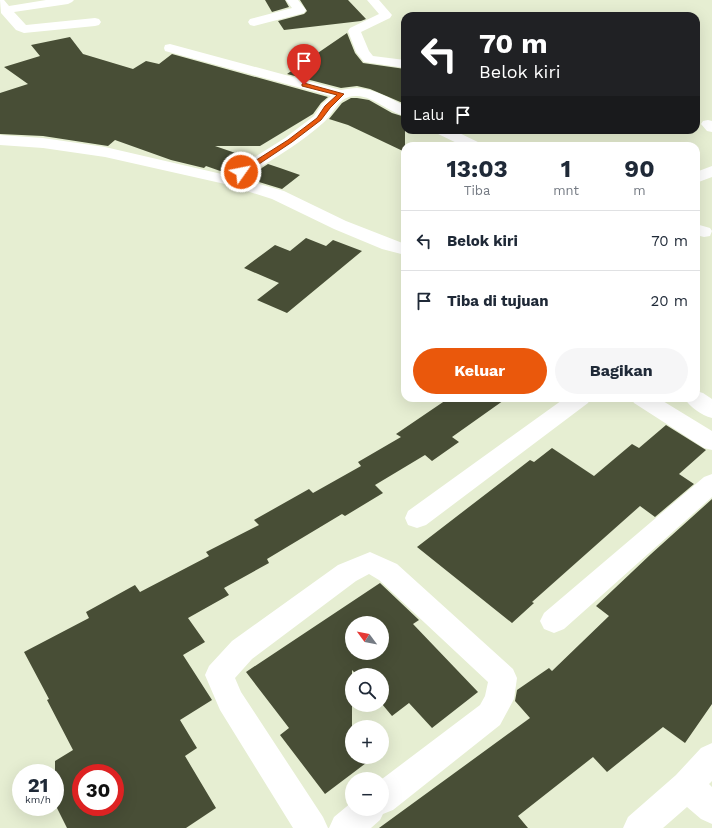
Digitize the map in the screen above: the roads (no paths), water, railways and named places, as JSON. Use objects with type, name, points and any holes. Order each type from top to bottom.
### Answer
[{"type":"street","points":[[3,6],[68,0]]},
{"type":"street","points":[[254,22],[302,12],[292,0]]},
{"type":"street","points":[[373,0],[386,15],[354,31],[363,52],[369,59],[401,63]]},
{"type":"street","points":[[3,6],[20,27],[24,29],[94,22]]},
{"type":"street","points":[[170,48],[341,94],[356,92],[365,94],[401,110]]},
{"type":"street","points":[[229,180],[290,141],[319,119],[341,94]]},
{"type":"street","points":[[450,134],[467,142]]},
{"type":"street","points":[[0,140],[105,152],[229,180],[278,195],[340,225],[401,249]]},
{"type":"street","points":[[700,176],[712,171]]},
{"type":"street","points":[[417,518],[575,402]]},
{"type":"street","points":[[648,402],[712,442]]},
{"type":"street","points":[[700,402],[712,410]]},
{"type":"street","points":[[554,621],[712,483]]},
{"type":"street","points":[[312,828],[230,701],[218,675],[242,650],[346,573],[370,562],[388,572],[503,678],[499,699],[490,715],[389,794]]},
{"type":"street","points":[[639,828],[686,786],[712,758]]},
{"type":"street","points":[[686,786],[712,808]]},
{"type":"street","points":[[345,828],[360,816]]}]
